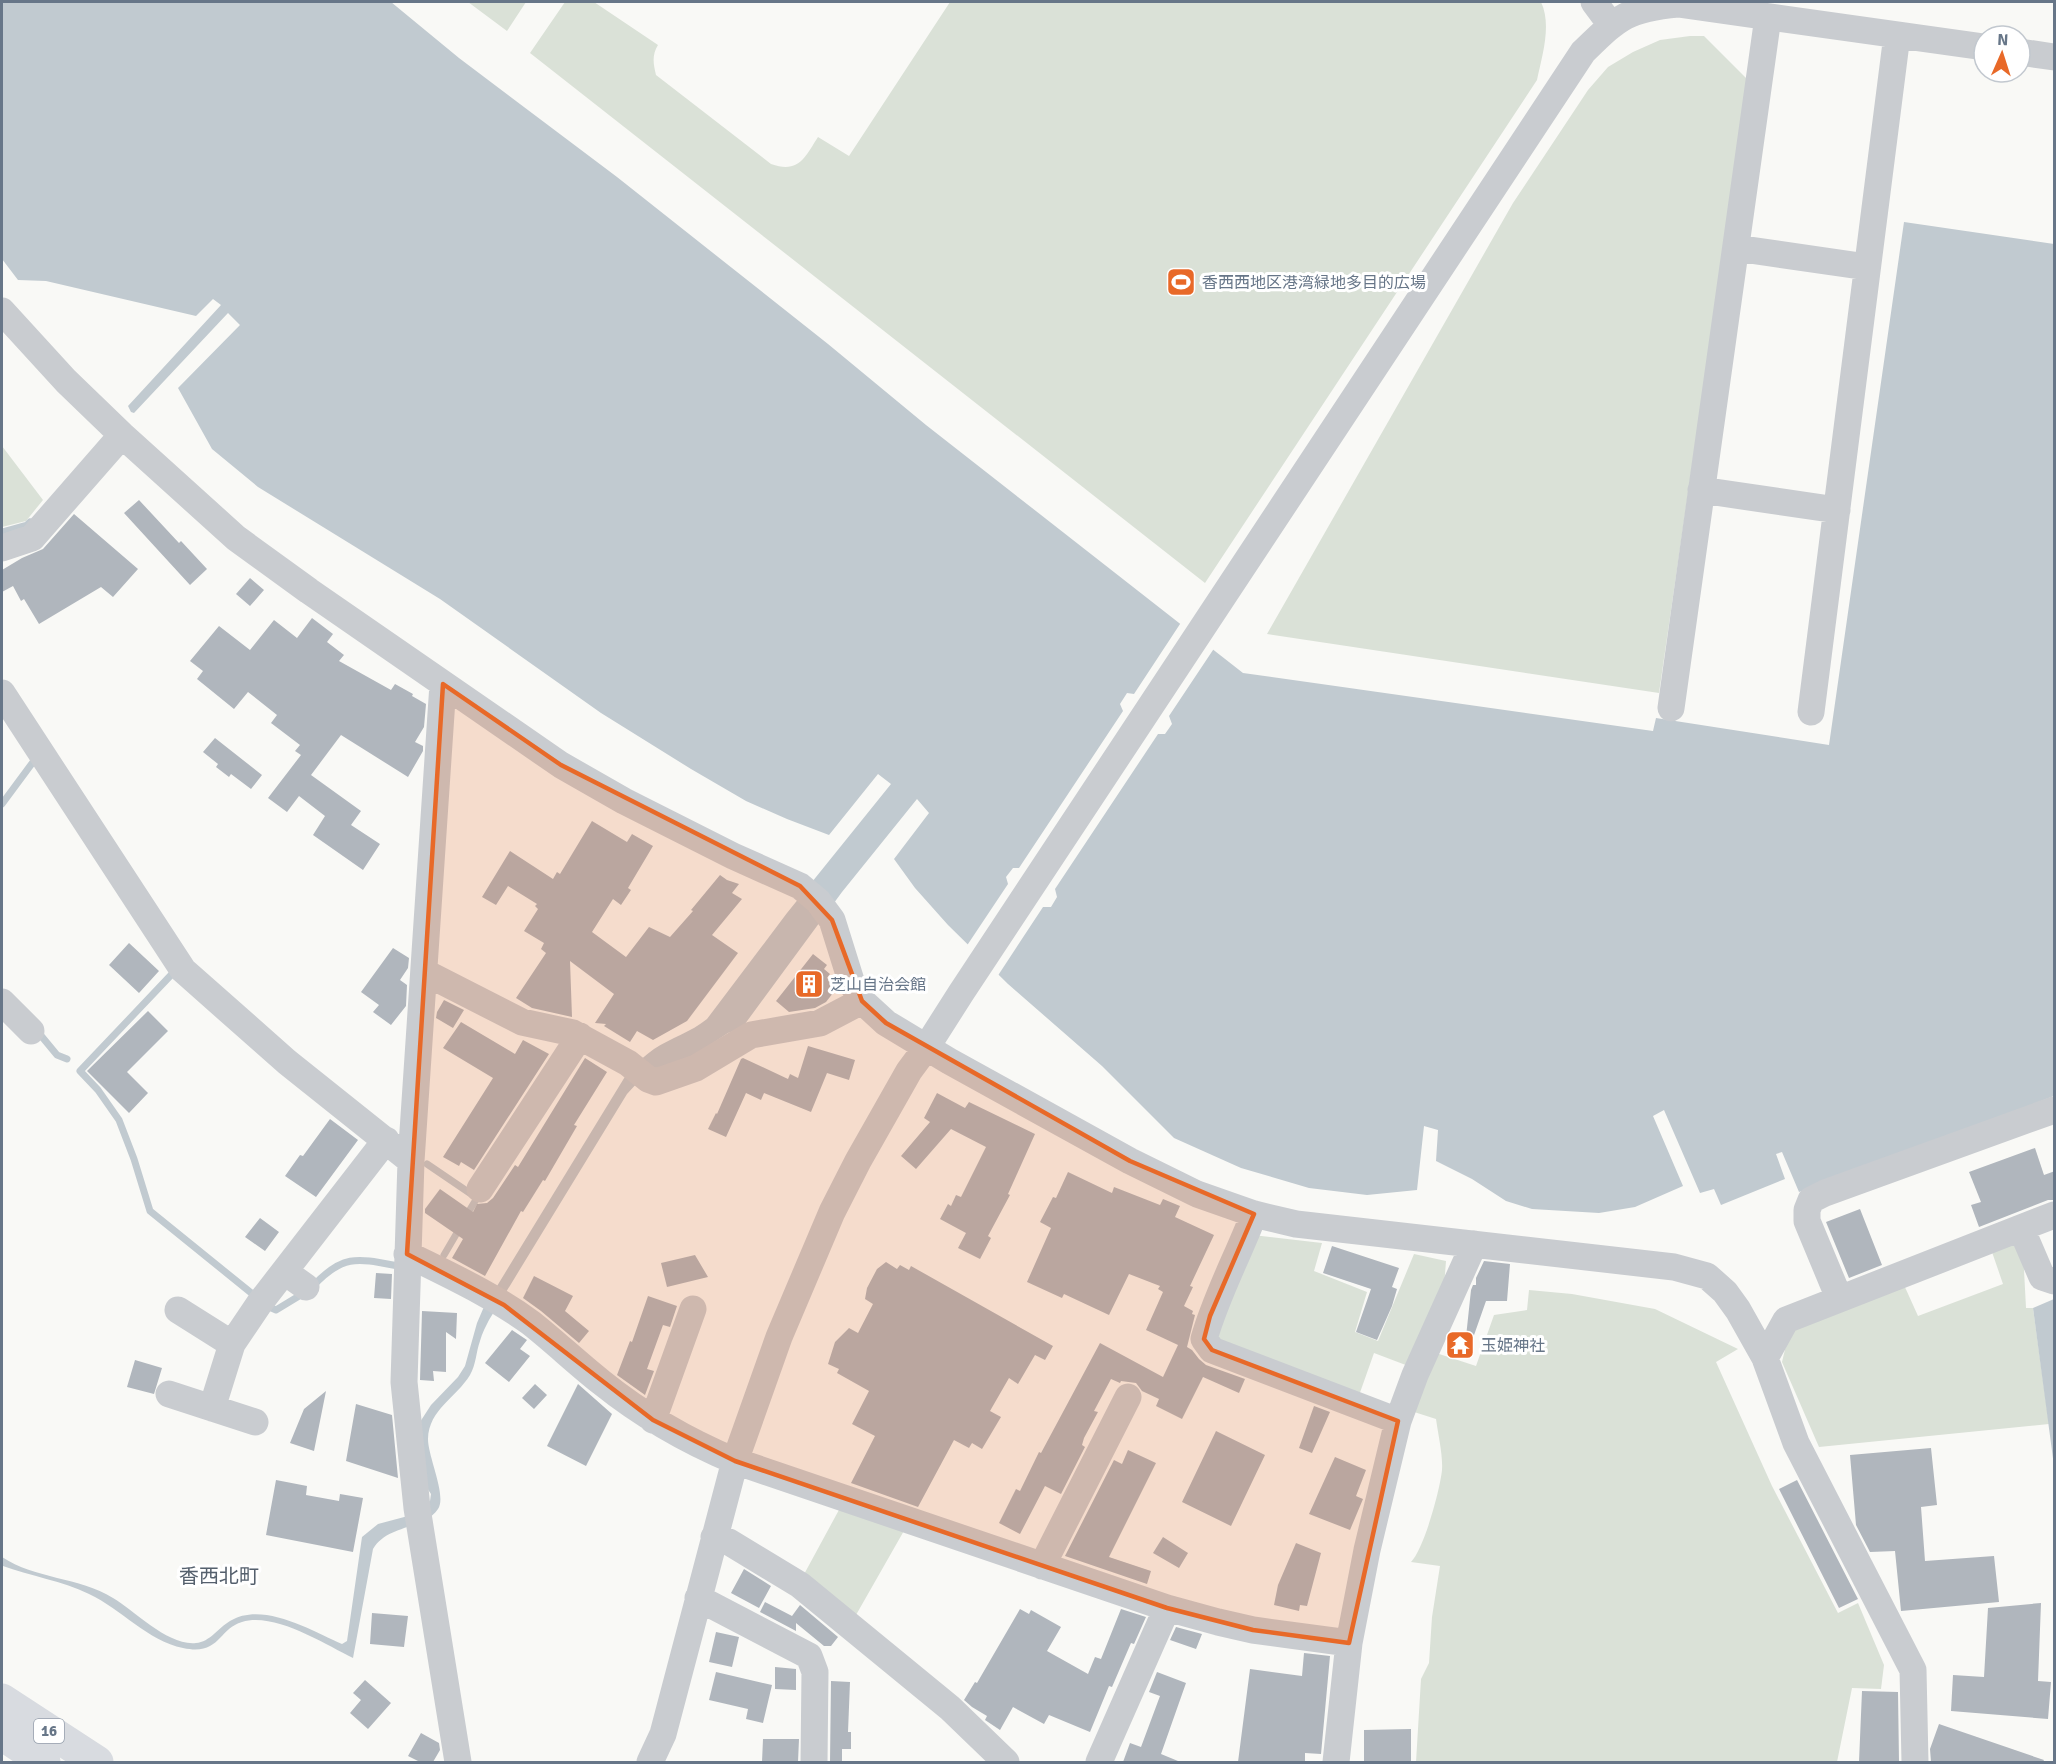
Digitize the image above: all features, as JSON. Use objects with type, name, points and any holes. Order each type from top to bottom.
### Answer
[{"type":"main road","name":"16","points":[[2,1700],[98,1762]]},
{"type":"main road","name":"16","points":[[7,1745],[44,1762]]},
{"type":"street","points":[[1594,2],[1611,25]]},
{"type":"street","points":[[650,1762],[663,1734],[735,1461],[779,1337],[832,1212],[887,1108],[909,1071],[1583,52],[1620,17],[1650,4],[1678,4],[1972,45]]},
{"type":"street","points":[[1671,708],[1768,17]]},
{"type":"street","points":[[1811,712],[1897,35]]},
{"type":"street","points":[[2032,54],[2055,57]]},
{"type":"street","points":[[1736,248],[1867,267]]},
{"type":"street","points":[[2,311],[66,381],[122,435],[236,538],[317,597],[561,765],[624,801],[733,856],[800,886],[818,901],[832,920],[852,984],[862,1001],[886,1023],[926,1048],[1130,1161],[1197,1194],[1254,1215],[1296,1224],[1674,1267],[1707,1276],[1725,1292],[1738,1310],[1765,1358],[1796,1443],[1913,1670],[1915,1762]]},
{"type":"street","points":[[2,548],[32,538],[122,435]]},
{"type":"street","points":[[1701,490],[1837,510]]},
{"type":"street","points":[[443,684],[411,1161],[404,1382],[418,1517],[458,1762]]},
{"type":"street","points":[[2,693],[183,970],[287,1062],[411,1161]]},
{"type":"street","points":[[424,972],[522,1022],[580,1036],[656,1082],[696,1068],[751,1035],[820,1023],[862,1001]]},
{"type":"street","points":[[2,1002],[31,1031]]},
{"type":"street","points":[[480,1189],[580,1036]]},
{"type":"street","points":[[1839,1298],[1807,1221],[1807,1210],[1811,1200],[2055,1110]]},
{"type":"street","points":[[212,1408],[232,1344],[259,1304],[295,1280],[386,1140]]},
{"type":"street","points":[[1254,1215],[1210,1316],[1204,1339],[1208,1345],[1212,1350],[1398,1421]]},
{"type":"street","points":[[1738,1310],[1786,1320],[2055,1215]]},
{"type":"street","points":[[2021,1228],[2042,1277],[2055,1281]]},
{"type":"street","points":[[1336,1762],[1349,1643],[1367,1550],[1398,1421],[1414,1375],[1473,1244]]},
{"type":"street","points":[[407,1254],[494,1299],[530,1323],[603,1383],[653,1420],[712,1452],[1167,1608],[1253,1630],[1349,1643]]},
{"type":"street","points":[[653,1420],[693,1309]]},
{"type":"street","points":[[178,1310],[232,1344]]},
{"type":"street","points":[[1765,1358],[1786,1320]]},
{"type":"street","points":[[169,1394],[255,1422]]},
{"type":"street","points":[[1042,1566],[1128,1397]]},
{"type":"street","points":[[714,1538],[729,1542],[800,1585],[950,1708],[1006,1762]]},
{"type":"street","points":[[698,1598],[809,1656],[815,1672],[814,1762]]},
{"type":"street","points":[[1099,1762],[1167,1608]]},
{"type":"highlighted area","points":[[443,684],[561,765],[800,886],[832,920],[862,1001],[886,1023],[1130,1161],[1254,1214],[1210,1316],[1204,1339],[1212,1350],[1398,1421],[1349,1643],[1253,1630],[1167,1608],[735,1461],[653,1420],[504,1305],[407,1254]]},
{"type":"shaded area","points":[[2,2],[391,2],[459,58],[617,177],[828,344],[926,425],[1243,673],[1653,731],[1656,718],[1829,745],[1904,222],[2054,244],[2054,1096],[1863,1170],[1799,1192],[1782,1152],[1776,1154],[1785,1179],[1721,1205],[1714,1189],[1700,1193],[1664,1110],[1653,1116],[1683,1186],[1635,1207],[1599,1213],[1532,1209],[1506,1201],[1472,1179],[1436,1161],[1438,1130],[1424,1126],[1417,1190],[1367,1195],[1309,1188],[1241,1168],[1174,1138],[1102,1066],[1008,984],[948,925],[915,888],[894,859],[929,813],[917,799],[842,892],[742,1028],[728,1033],[692,1057],[639,1081],[627,1094],[489,1320],[470,1375],[433,1420],[428,1439],[439,1486],[438,1509],[424,1521],[388,1535],[373,1549],[353,1658],[284,1625],[255,1620],[234,1625],[212,1645],[195,1649],[183,1648],[158,1639],[89,1594],[3,1566],[2,1557],[28,1570],[100,1591],[163,1634],[185,1642],[201,1642],[230,1621],[257,1614],[301,1625],[342,1644],[347,1641],[362,1537],[378,1524],[408,1516],[430,1501],[431,1494],[427,1488],[420,1422],[431,1405],[458,1377],[465,1366],[483,1309],[626,1075],[654,1049],[707,1019],[787,913],[891,784],[878,774],[829,835],[746,801],[601,713],[440,599],[258,487],[212,449],[178,388],[240,325],[228,313],[134,413],[131,412],[128,406],[221,305],[213,299],[196,316],[46,281],[18,280],[2,259]]},
{"type":"shaded area","points":[[468,2],[526,2],[507,31]]},
{"type":"shaded area","points":[[565,2],[594,2],[658,45],[654,59],[656,75],[771,164],[781,167],[800,162],[818,137],[849,156],[950,2],[1541,2],[1546,30],[1537,80],[1205,583],[530,53]]},
{"type":"shaded area","points":[[1704,36],[1748,80],[1659,693],[1267,634],[1513,203],[1588,90],[1608,67],[1633,52],[1660,40]]},
{"type":"shaded area","points":[[2,446],[43,500],[26,521],[2,527]]},
{"type":"shaded area","points":[[1253,1235],[1322,1243],[1314,1271],[1367,1292],[1355,1332],[1378,1341],[1414,1254],[1446,1261],[1444,1287],[1411,1367],[1374,1353],[1357,1401],[1216,1350],[1215,1306]]},
{"type":"shaded area","points":[[2014,1243],[2023,1251],[2026,1308],[2033,1308],[2049,1424],[1819,1447],[1782,1362],[1788,1337],[1802,1322],[1904,1285],[1918,1316],[2003,1284],[1992,1252]]},
{"type":"shaded area","points":[[1529,1290],[1572,1294],[1655,1309],[1738,1349],[1716,1362],[1772,1486],[1838,1613],[1858,1603],[1884,1665],[1881,1689],[1852,1688],[1837,1762],[1416,1762],[1421,1679],[1429,1663],[1432,1617],[1440,1566],[1411,1562],[1421,1545],[1431,1519],[1442,1464],[1436,1419],[1411,1411],[1433,1352],[1476,1366],[1494,1315],[1527,1310]]},
{"type":"shaded area","points":[[2054,1299],[2054,1466],[2033,1308]]},
{"type":"shaded area","points":[[840,1508],[905,1529],[852,1622],[802,1578]]},
{"type":"pier","points":[[1182,621],[1215,647],[1169,716],[1172,724],[1165,734],[1158,734],[1055,889],[1057,897],[1051,907],[1043,907],[997,977],[966,947],[1008,884],[1006,877],[1013,868],[1019,868],[1123,711],[1120,704],[1127,693],[1134,694]]},
{"type":"building","points":[[139,500],[207,569],[190,585],[124,513]]},
{"type":"building","points":[[74,514],[138,569],[113,597],[101,587],[39,624],[24,599],[21,601],[13,586],[2,592],[2,570],[43,549]]},
{"type":"building","points":[[250,578],[264,590],[250,606],[236,594]]},
{"type":"building","points":[[312,618],[333,634],[327,642],[344,655],[339,661],[391,690],[395,684],[426,704],[424,727],[415,742],[423,746],[423,751],[408,777],[341,735],[311,775],[361,811],[351,825],[380,844],[363,870],[313,835],[325,816],[299,796],[287,812],[268,798],[301,755],[295,751],[300,745],[271,723],[277,715],[248,692],[234,709],[197,679],[203,671],[190,661],[219,626],[250,650],[274,620],[297,638]]},
{"type":"building","points":[[215,738],[262,775],[251,789],[231,774],[229,777],[216,767],[218,764],[203,752]]},
{"type":"building","points":[[592,821],[627,842],[632,834],[653,846],[628,888],[631,890],[621,905],[613,899],[592,932],[626,957],[649,927],[670,937],[720,875],[739,884],[732,893],[742,899],[712,935],[738,953],[687,1021],[653,1040],[637,1031],[630,1042],[604,1026],[606,1024],[595,1023],[614,994],[570,961],[572,1017],[532,1008],[516,998],[546,953],[541,949],[544,943],[524,931],[538,909],[535,906],[537,904],[508,886],[496,905],[482,897],[510,851],[553,879],[557,872],[560,874]]},
{"type":"building","points":[[129,943],[159,971],[139,993],[109,965]]},
{"type":"building","points":[[393,948],[409,958],[408,968],[400,980],[407,985],[406,1006],[391,1025],[373,1012],[379,1005],[361,992]]},
{"type":"building","name":"芝山自治会館","points":[[813,954],[827,965],[824,969],[830,974],[827,978],[837,988],[826,1002],[815,1008],[789,1012],[776,1001]]},
{"type":"building","points":[[444,1000],[464,1010],[453,1028],[436,1018]]},
{"type":"building","points":[[148,1011],[168,1031],[127,1072],[148,1093],[129,1113],[87,1071]]},
{"type":"building","points":[[461,1022],[515,1054],[523,1040],[549,1054],[474,1170],[461,1162],[459,1166],[443,1157],[493,1078],[443,1048]]},
{"type":"building","points":[[808,1046],[855,1060],[849,1080],[827,1073],[811,1112],[764,1093],[761,1100],[746,1093],[726,1137],[708,1129],[741,1059],[788,1079],[790,1074],[798,1078]]},
{"type":"building","points":[[585,1058],[607,1072],[574,1125],[577,1126],[545,1181],[543,1180],[523,1212],[521,1211],[485,1276],[452,1258],[463,1239],[425,1213],[425,1209],[440,1189],[473,1212],[477,1204],[487,1203],[493,1198],[515,1165],[518,1167]]},
{"type":"building","points":[[937,1093],[965,1108],[969,1102],[1035,1134],[1008,1194],[1010,1195],[988,1236],[991,1238],[980,1259],[958,1248],[966,1233],[940,1219],[948,1204],[951,1206],[956,1195],[961,1197],[986,1147],[951,1129],[916,1169],[901,1156],[930,1122],[924,1118]]},
{"type":"building","points":[[330,1119],[358,1140],[316,1197],[285,1176]]},
{"type":"building","points":[[2035,1148],[2044,1175],[2055,1171],[2055,1200],[2048,1200],[1979,1227],[1971,1205],[1981,1202],[1969,1172]]},
{"type":"building","points":[[1068,1172],[1112,1193],[1114,1187],[1160,1205],[1163,1199],[1180,1206],[1175,1217],[1214,1235],[1190,1286],[1193,1287],[1184,1306],[1193,1311],[1192,1314],[1195,1315],[1187,1347],[1206,1365],[1245,1379],[1239,1393],[1203,1377],[1182,1419],[1156,1406],[1159,1399],[1142,1391],[1136,1383],[1121,1381],[1120,1383],[1111,1379],[1094,1411],[1098,1412],[1084,1438],[1082,1445],[1085,1447],[1061,1494],[1045,1486],[1020,1534],[999,1523],[1016,1489],[1020,1491],[1039,1452],[1041,1453],[1100,1343],[1163,1377],[1178,1345],[1146,1330],[1163,1292],[1158,1289],[1160,1286],[1129,1274],[1109,1315],[1064,1294],[1062,1298],[1027,1282],[1051,1228],[1040,1222],[1053,1197],[1056,1198]]},
{"type":"building","points":[[1860,1209],[1882,1265],[1849,1278],[1826,1222]]},
{"type":"building","points":[[260,1218],[279,1232],[265,1251],[245,1237]]},
{"type":"building","points":[[1332,1246],[1399,1268],[1392,1287],[1397,1289],[1392,1306],[1377,1340],[1356,1332],[1371,1289],[1323,1273]]},
{"type":"building","points":[[695,1255],[708,1277],[667,1287],[661,1263]]},
{"type":"building","points":[[1484,1261],[1510,1264],[1507,1301],[1486,1301],[1473,1338],[1466,1337],[1471,1290],[1473,1285],[1476,1285],[1476,1278]]},
{"type":"building","points":[[886,1262],[897,1269],[900,1265],[909,1270],[911,1266],[1053,1346],[1045,1360],[1035,1355],[1018,1384],[1009,1378],[990,1411],[1001,1417],[982,1449],[972,1443],[969,1448],[954,1440],[918,1507],[851,1483],[875,1436],[852,1424],[869,1391],[837,1373],[839,1369],[828,1364],[835,1342],[849,1328],[858,1333],[873,1304],[865,1299],[867,1288],[877,1269]]},
{"type":"building","points":[[376,1273],[392,1274],[391,1299],[374,1298]]},
{"type":"building","points":[[534,1276],[573,1296],[565,1311],[589,1331],[579,1343],[523,1298]]},
{"type":"building","points":[[648,1296],[677,1306],[670,1327],[663,1325],[647,1369],[654,1371],[645,1395],[617,1375],[630,1341],[632,1342]]},
{"type":"building","points":[[422,1311],[457,1313],[456,1339],[446,1332],[446,1372],[433,1371],[434,1381],[420,1380]]},
{"type":"building","points":[[512,1330],[527,1340],[520,1349],[530,1356],[509,1382],[485,1363]]},
{"type":"building","points":[[135,1360],[162,1368],[154,1394],[127,1387]]},
{"type":"building","points":[[535,1384],[547,1395],[534,1409],[522,1398]]},
{"type":"building","points":[[578,1384],[612,1414],[586,1466],[547,1446]]},
{"type":"building","points":[[326,1391],[314,1451],[290,1443],[304,1409]]},
{"type":"building","points":[[356,1404],[392,1415],[398,1478],[346,1461]]},
{"type":"building","points":[[1314,1406],[1330,1412],[1312,1453],[1299,1448]]},
{"type":"building","points":[[1216,1431],[1265,1455],[1231,1526],[1182,1502]]},
{"type":"building","points":[[1931,1448],[1937,1505],[1921,1507],[1925,1561],[1994,1556],[1999,1602],[1901,1611],[1895,1551],[1870,1552],[1856,1525],[1850,1455]]},
{"type":"building","points":[[1128,1450],[1156,1463],[1109,1557],[1151,1571],[1147,1584],[1065,1556],[1114,1460],[1122,1464]]},
{"type":"building","points":[[1335,1457],[1366,1470],[1356,1496],[1363,1499],[1350,1530],[1309,1514]]},
{"type":"building","points":[[276,1480],[307,1486],[306,1495],[339,1501],[340,1494],[363,1498],[353,1552],[266,1535]]},
{"type":"building","points":[[1797,1480],[1858,1599],[1839,1608],[1779,1489]]},
{"type":"building","points":[[1163,1537],[1188,1553],[1179,1568],[1153,1553]]},
{"type":"building","points":[[1296,1543],[1321,1553],[1307,1606],[1300,1605],[1299,1611],[1274,1605],[1278,1585]]},
{"type":"building","points":[[744,1569],[771,1586],[759,1608],[731,1593]]},
{"type":"building","points":[[765,1602],[792,1616],[800,1605],[838,1637],[831,1646],[824,1646],[796,1623],[796,1631],[760,1612]]},
{"type":"building","points":[[2041,1603],[2038,1681],[2051,1682],[2048,1719],[1951,1711],[1953,1675],[1984,1677],[1988,1608]]},
{"type":"building","points":[[1020,1609],[1029,1614],[1031,1610],[1061,1627],[1047,1651],[1088,1674],[1095,1657],[1101,1659],[1121,1609],[1146,1617],[1134,1644],[1131,1643],[1112,1687],[1109,1686],[1090,1732],[1049,1715],[1044,1724],[1013,1707],[1000,1730],[985,1720],[987,1716],[964,1700],[975,1682],[977,1683]]},
{"type":"building","points":[[372,1613],[408,1616],[404,1647],[370,1644]]},
{"type":"building","points":[[1176,1627],[1202,1634],[1196,1649],[1170,1640]]},
{"type":"building","points":[[716,1632],[739,1637],[732,1667],[709,1662]]},
{"type":"building","points":[[1304,1653],[1330,1656],[1321,1754],[1305,1753],[1305,1762],[1238,1762],[1250,1669],[1302,1676]]},
{"type":"building","points":[[775,1667],[796,1669],[796,1690],[775,1689]]},
{"type":"building","points":[[716,1672],[772,1685],[763,1723],[746,1719],[748,1709],[709,1700]]},
{"type":"building","points":[[1157,1672],[1186,1683],[1161,1754],[1178,1762],[1123,1762],[1130,1743],[1141,1747],[1160,1696],[1149,1692]]},
{"type":"building","points":[[365,1680],[391,1703],[368,1729],[350,1713],[361,1700],[353,1693]]},
{"type":"building","points":[[831,1681],[850,1682],[848,1732],[851,1732],[851,1749],[842,1749],[842,1762],[830,1762]]},
{"type":"building","points":[[1862,1691],[1898,1692],[1899,1762],[1859,1762]]},
{"type":"building","points":[[1939,1724],[2044,1760],[2043,1762],[1931,1762],[1930,1749]]},
{"type":"building","points":[[1411,1729],[1411,1762],[1364,1762],[1364,1730]]},
{"type":"building","points":[[421,1733],[439,1743],[440,1750],[433,1762],[420,1762],[408,1756]]},
{"type":"building","points":[[763,1739],[799,1739],[798,1762],[762,1762]]},
{"type":"waterway","points":[[2,532],[27,525],[30,522]]},
{"type":"waterway","points":[[2,804],[36,758]]},
{"type":"waterway","points":[[172,974],[80,1071],[98,1090],[119,1120],[150,1211],[255,1296]]},
{"type":"waterway","points":[[38,1032],[57,1055],[67,1059]]},
{"type":"waterway","points":[[427,1164],[477,1198],[466,1216]]},
{"type":"waterway","points":[[444,1255],[461,1226]]},
{"type":"waterway","points":[[313,1286],[333,1268],[351,1261],[372,1261],[398,1266]]},
{"type":"waterway","points":[[267,1306],[276,1310],[304,1293]]},
{"type":"place","name":"香西西地区港湾緑地多目的広場","points":[[1181,282]]},
{"type":"place","name":"芝山自治会館","points":[[809,984]]},
{"type":"place","name":"玉姫神社","points":[[1460,1345]]},
{"type":"district","name":"香西北町","points":[[219,1576]]}]
